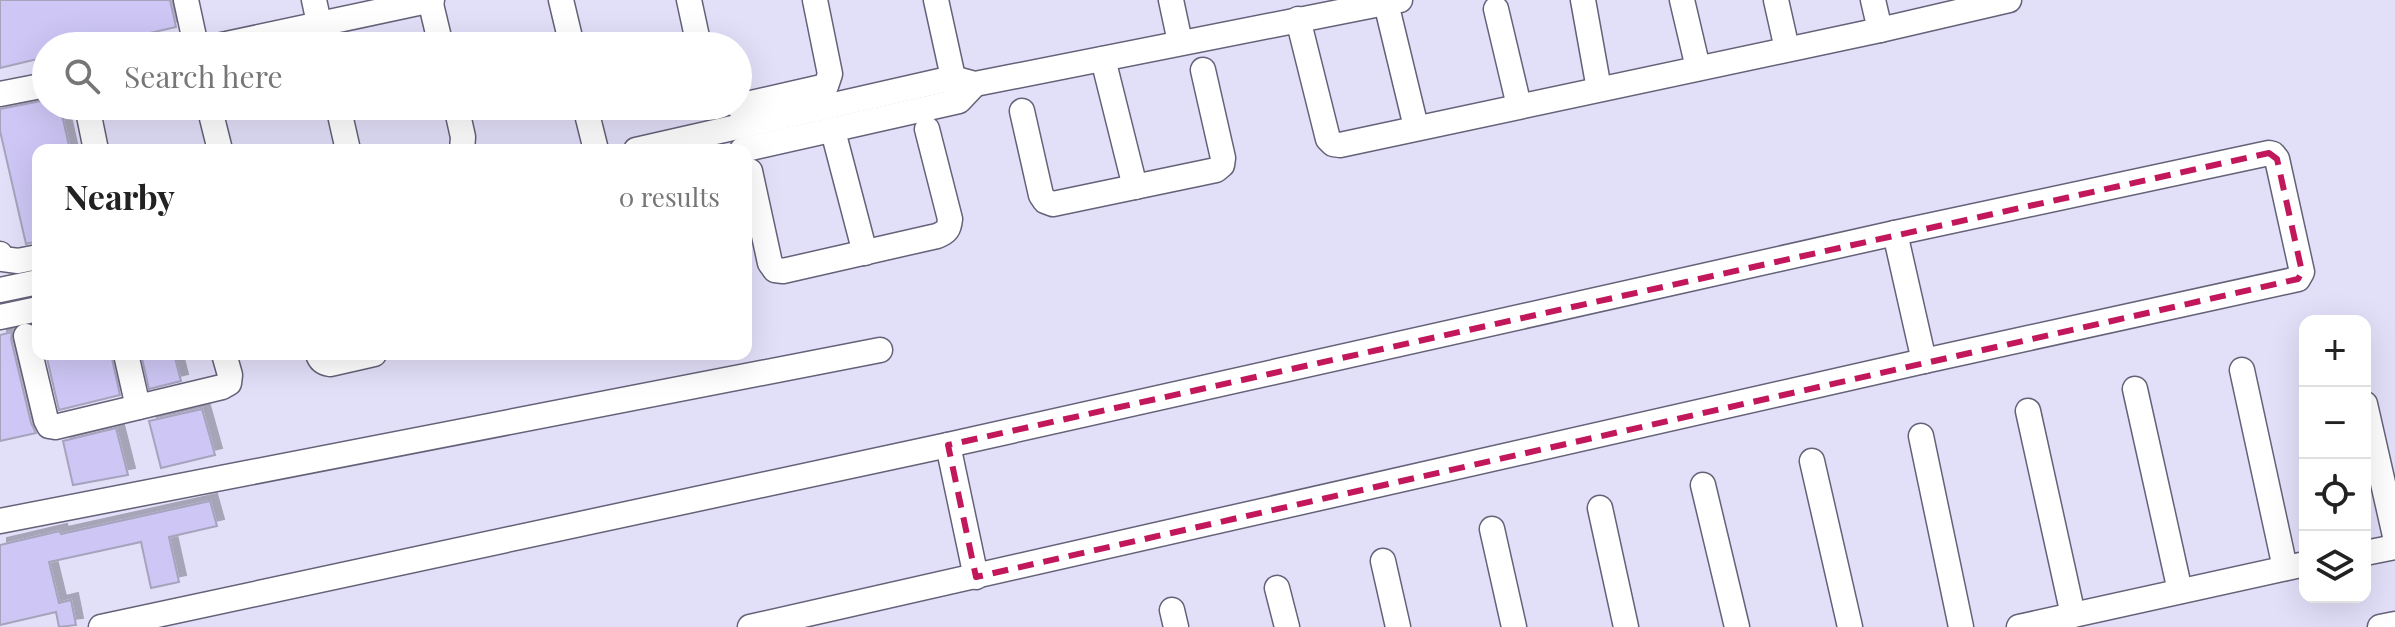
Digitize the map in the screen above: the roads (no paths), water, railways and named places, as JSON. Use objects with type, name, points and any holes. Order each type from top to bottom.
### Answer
[{"type":"street","points":[[186,0],[193,32]]},
{"type":"street","points":[[279,32],[431,0],[438,32]]},
{"type":"street","points":[[561,0],[569,32]]},
{"type":"street","points":[[689,0],[696,32]]},
{"type":"street","points":[[752,102],[826,86],[830,74],[815,0]]},
{"type":"street","points":[[936,0],[962,87]]},
{"type":"street","points":[[1171,0],[1180,42]]},
{"type":"street","points":[[1583,0],[1599,89]]},
{"type":"street","points":[[1682,0],[1698,68]]},
{"type":"street","points":[[1776,0],[1787,49]]},
{"type":"street","points":[[1873,0],[1880,30]]},
{"type":"street","points":[[1304,12],[1328,139],[1340,145],[1880,30],[1971,4],[2009,0]]},
{"type":"street","points":[[667,144],[1103,59],[1304,12],[1393,1],[1416,127]]},
{"type":"street","points":[[1496,9],[1519,106]]},
{"type":"street","points":[[1103,59],[1135,187]]},
{"type":"street","points":[[1022,111],[1041,195],[1053,204],[1216,170],[1222,165],[1223,158],[1203,70]]},
{"type":"street","points":[[752,158],[962,87]]},
{"type":"street","points":[[0,94],[32,88]]},
{"type":"street","points":[[90,120],[95,144]]},
{"type":"street","points":[[212,120],[218,144]]},
{"type":"street","points":[[341,120],[347,144]]},
{"type":"street","points":[[459,120],[462,144]]},
{"type":"street","points":[[588,120],[594,144]]},
{"type":"street","points":[[752,186],[770,263],[775,270],[783,271],[937,236],[946,233],[950,219],[927,129]]},
{"type":"street","points":[[833,131],[865,253]]},
{"type":"street","points":[[101,627],[948,445],[1895,233],[2269,153],[2277,159],[2302,272],[2298,279],[750,627]]},
{"type":"street","points":[[1895,233],[1924,361]]},
{"type":"street","points":[[0,254],[3,259],[18,261],[32,258]]},
{"type":"street","points":[[0,290],[32,283]]},
{"type":"street","points":[[0,317],[32,310]]},
{"type":"street","points":[[26,336],[46,420],[49,426],[55,427],[222,387],[229,383],[226,360]]},
{"type":"street","points":[[0,521],[880,350]]},
{"type":"street","points":[[127,360],[138,407]]},
{"type":"street","points":[[321,360],[330,364],[348,360]]},
{"type":"street","points":[[2019,627],[2295,566],[2242,370]]},
{"type":"street","points":[[2135,389],[2180,591]]},
{"type":"street","points":[[2028,411],[2073,615]]},
{"type":"street","points":[[2371,430],[2395,536]]},
{"type":"street","points":[[1921,436],[1961,627]]},
{"type":"street","points":[[948,445],[976,577]]},
{"type":"street","points":[[1812,461],[1850,627]]},
{"type":"street","points":[[1703,485],[1737,627]]},
{"type":"street","points":[[1600,508],[1626,627]]},
{"type":"street","points":[[1492,529],[1514,627]]},
{"type":"street","points":[[2371,552],[2395,547]]},
{"type":"street","points":[[1383,561],[1398,627]]},
{"type":"street","points":[[1277,588],[1287,627]]},
{"type":"street","points":[[2380,627],[2395,624]]}]
